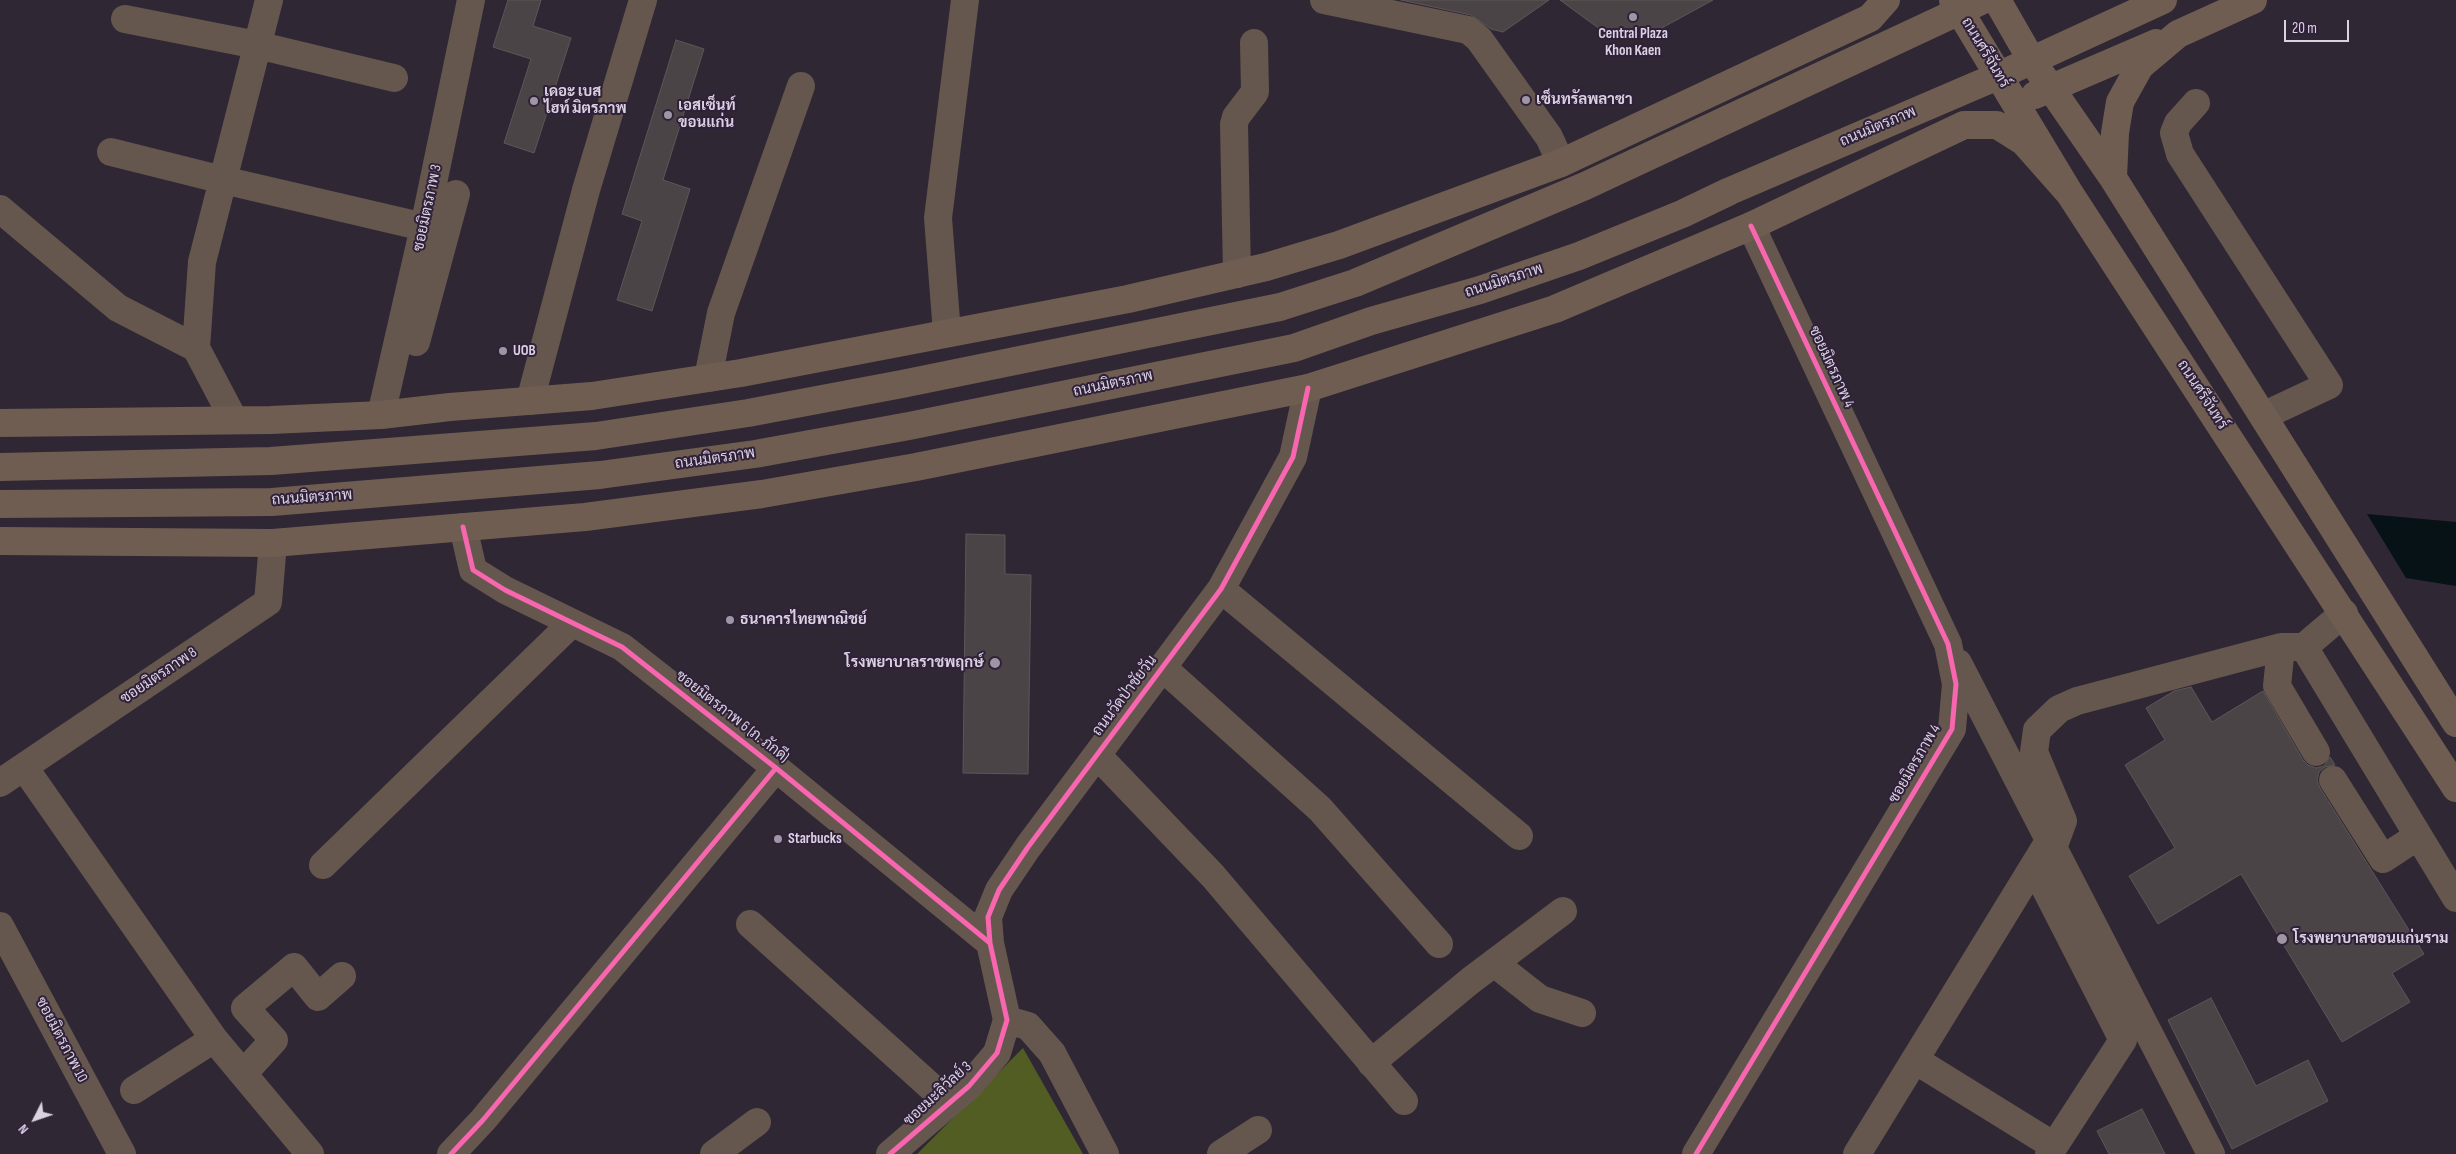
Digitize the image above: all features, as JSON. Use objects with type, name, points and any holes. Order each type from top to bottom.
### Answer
[{"type":"main road","points":[[0,423],[234,420],[389,414],[592,396],[708,378],[1128,299],[1237,274],[1296,258],[1430,213],[1562,163],[1878,9],[1906,0]]},
{"type":"main road","points":[[1997,0],[2032,60],[2113,178],[2456,724]]},
{"type":"main road","name":"ถนนมิตรภาพ","points":[[0,504],[272,502],[600,475],[755,454],[909,426],[1294,348],[1371,321],[1480,290],[1579,256],[1682,214],[1740,187],[1998,76],[2163,0]]},
{"type":"main road","points":[[0,541],[273,543],[586,516],[762,494],[916,467],[1308,388],[1555,309],[1751,226],[1964,126],[2253,0]]},
{"type":"main road","points":[[0,467],[272,461],[586,436],[748,413],[979,370],[1280,307],[1355,283],[1585,186],[1965,3]]},
{"type":"main road","name":"ถนนศรีจันทร์","points":[[1965,3],[1998,76],[2070,194],[2456,788]]},
{"type":"main road","points":[[2113,178],[2115,133],[2120,102],[2140,66],[2178,34]]},
{"type":"main road","points":[[1520,213],[1643,125]]},
{"type":"main road","points":[[1964,126],[1997,126],[2024,142],[2070,194]]},
{"type":"main road","points":[[1555,309],[1682,214]]},
{"type":"main road","points":[[592,396],[645,428]]},
{"type":"main road","points":[[586,516],[653,468]]},
{"type":"street","points":[[234,420],[196,348],[202,262],[269,0]]},
{"type":"street","name":"ซอยมิตรภาพ 3","points":[[389,414],[424,227],[471,0]]},
{"type":"street","points":[[530,401],[586,190],[643,0]]},
{"type":"street","points":[[947,334],[938,218],[965,0]]},
{"type":"street","points":[[1324,0],[1468,30],[1479,39],[1549,137],[1562,163]]},
{"type":"street","points":[[125,19],[257,44],[394,78]]},
{"type":"street","points":[[1237,274],[1234,124],[1236,117],[1255,92],[1254,43]]},
{"type":"street","points":[[708,378],[722,314],[801,86]]},
{"type":"street","points":[[2196,103],[2178,123],[2174,134],[2180,154],[2329,384],[2263,416]]},
{"type":"street","points":[[111,152],[424,227]]},
{"type":"street","points":[[389,414],[456,194]]},
{"type":"street","points":[[0,209],[118,308],[196,348]]},
{"type":"street","name":"ซอยมิตรภาพ 4","points":[[1696,1154],[1952,729],[1956,684],[1948,644],[1751,226]]},
{"type":"street","name":"ถนนวัดป่าชัยวัน","points":[[1007,1020],[990,943],[988,917],[999,890],[1162,667],[1222,589],[1293,457],[1308,388]]},
{"type":"street","name":"ซอยมิตรภาพ 6 (ภ. ภักดี)","points":[[463,527],[473,570],[505,590],[622,646],[776,768],[990,943]]},
{"type":"street","name":"ซอยมิตรภาพ 8","points":[[0,783],[268,602],[273,543]]},
{"type":"street","points":[[1222,589],[1519,836]]},
{"type":"street","points":[[1858,1154],[2046,852],[2063,821],[2034,752],[2037,730],[2058,709],[2077,701],[2292,647],[2344,613]]},
{"type":"street","points":[[324,865],[572,623]]},
{"type":"street","points":[[1915,1060],[2052,1150],[2123,1040],[2046,852],[1948,644]]},
{"type":"street","points":[[2292,647],[2277,686],[2316,752]]},
{"type":"street","points":[[2292,647],[2418,836],[2456,898]]},
{"type":"street","points":[[1162,667],[1320,809],[1439,944]]},
{"type":"street","points":[[1097,755],[1213,876],[1404,1101]]},
{"type":"street","points":[[24,767],[214,1039],[310,1154]]},
{"type":"street","points":[[451,1154],[483,1120],[776,768]]},
{"type":"street","points":[[2333,780],[2383,859],[2418,836]]},
{"type":"street","points":[[2046,852],[2211,1154]]},
{"type":"street","points":[[1371,1063],[1494,963],[1563,911]]},
{"type":"street","points":[[750,924],[949,1103]]},
{"type":"street","name":"ซอยมิตรภาพ 10","points":[[0,926],[122,1154]]},
{"type":"street","points":[[1494,963],[1540,1000],[1582,1013]]},
{"type":"street","points":[[243,1074],[274,1040],[245,1008],[294,967],[318,997],[342,976]]},
{"type":"street","points":[[1007,1020],[1028,1026],[1052,1052],[1105,1154]]},
{"type":"street","name":"ซอยมะลิวัลย์ 3","points":[[890,1154],[969,1086],[997,1053],[1007,1020]]},
{"type":"street","points":[[134,1090],[214,1039]]},
{"type":"street","points":[[714,1154],[757,1122]]},
{"type":"street","points":[[1221,1154],[1258,1130]]},
{"type":"green space","points":[[1023,1048],[1083,1154],[917,1154]]},
{"type":"shaded area","points":[[2367,514],[2456,522],[2456,586],[2406,578]]},
{"type":"building","name":"เดอะ เบส ไฮท์ มิตรภาพ","points":[[508,0],[541,0],[533,26],[571,38],[534,153],[504,143],[531,59],[493,47]]},
{"type":"building","points":[[1401,0],[1549,0],[1503,32],[1491,29],[1471,15]]},
{"type":"building","name":"Central Plaza Khon Kaen","points":[[1560,0],[1713,0],[1658,30],[1638,35],[1623,36],[1597,27]]},
{"type":"building","name":"เอสเซ็นท์ ขอนแก่น","points":[[676,40],[704,49],[663,180],[690,189],[652,311],[617,300],[642,221],[622,214]]},
{"type":"building","points":[[966,534],[1005,535],[1005,574],[1031,575],[1028,774],[963,773]]},
{"type":"building","points":[[2191,687],[2212,722],[2263,691],[2303,760],[2308,765],[2316,768],[2324,766],[2330,757],[2335,765],[2325,767],[2319,772],[2317,780],[2320,788],[2424,954],[2392,973],[2410,1002],[2342,1042],[2241,874],[2158,924],[2129,876],[2175,848],[2125,765],[2165,740],[2146,708],[2174,691]]},
{"type":"building","points":[[2211,998],[2256,1086],[2308,1060],[2328,1101],[2232,1149],[2168,1020]]},
{"type":"building","points":[[2142,1109],[2165,1154],[2109,1154],[2097,1131]]},
{"type":"cycle path","points":[[1696,1154],[1952,729],[1956,684],[1948,644],[1751,226]]},
{"type":"cycle path","points":[[890,1154],[969,1086],[997,1053],[1007,1020],[990,943],[988,917],[999,890],[1028,847],[1221,589],[1293,457],[1308,388]]},
{"type":"cycle path","points":[[463,527],[473,570],[505,590],[622,647],[776,768],[990,943]]},
{"type":"cycle path","points":[[451,1154],[483,1120],[776,768]]},
{"type":"place","name":"Central Plaza Khon Kaen","points":[[1633,17]]},
{"type":"place","name":"เซ็นทรัลพลาซา","points":[[1526,100]]},
{"type":"place","name":"เดอะ เบส ไฮท์ มิตรภาพ","points":[[534,101]]},
{"type":"place","name":"เอสเซ็นท์ ขอนแก่น","points":[[668,115]]},
{"type":"place","name":"UOB","points":[[503,351]]},
{"type":"place","name":"ธนาคารไทยพาณิชย์","points":[[730,620]]},
{"type":"place","name":"โรงพยาบาลราชพฤกษ์","points":[[995,663]]},
{"type":"place","name":"Starbucks","points":[[778,839]]},
{"type":"place","name":"โรงพยาบาลขอนแก่นราม","points":[[2282,939]]}]
